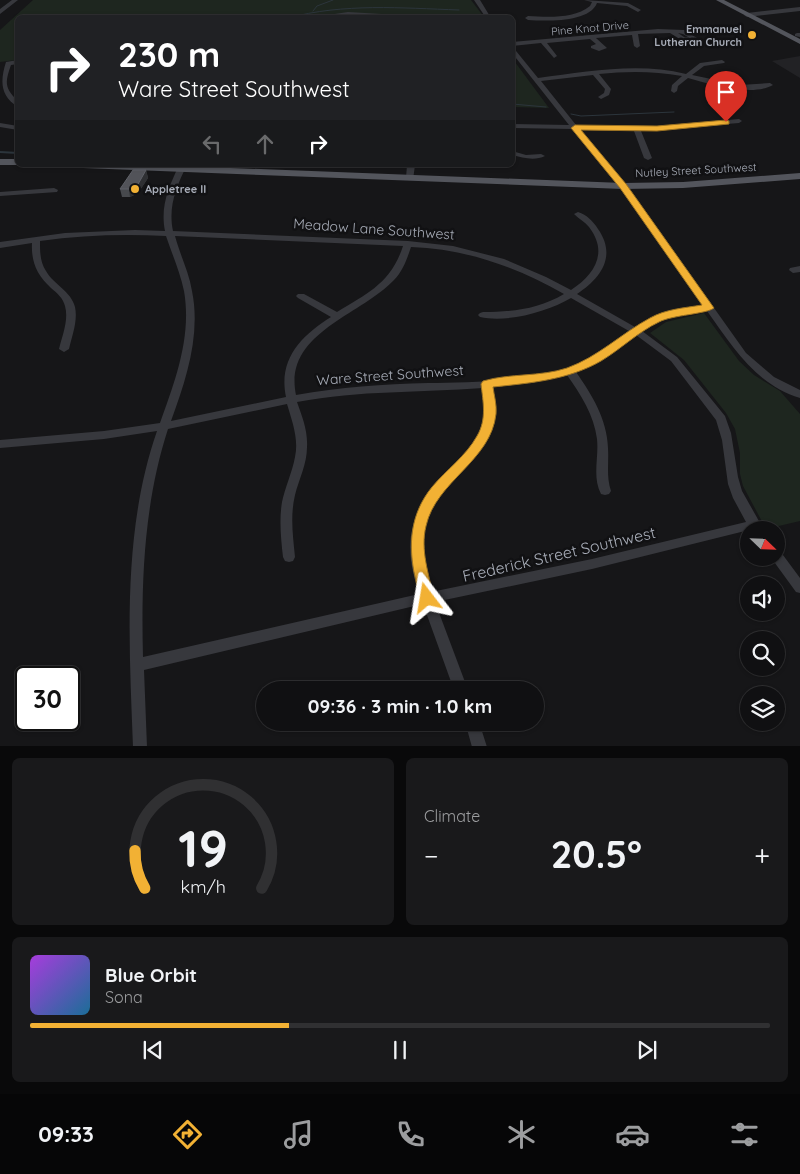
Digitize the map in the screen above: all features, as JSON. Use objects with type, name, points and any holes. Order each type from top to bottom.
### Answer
[{"type":"main road","points":[[719,0],[799,37]]},
{"type":"main road","points":[[728,0],[751,14]]},
{"type":"main road","points":[[0,157],[15,158]]},
{"type":"main road","points":[[0,162],[15,162]]},
{"type":"main road","name":"Nutley Street Southwest","points":[[182,167],[410,172]]},
{"type":"main road","name":"Nutley Street Southwest","points":[[270,167],[683,185],[800,176]]},
{"type":"main road","name":"Nutley Street Southwest","points":[[621,183],[800,170]]},
{"type":"street","points":[[0,12],[3,7],[15,0]]},
{"type":"street","points":[[477,0],[487,15]]},
{"type":"street","points":[[587,0],[628,5],[638,10]]},
{"type":"street","points":[[528,18],[578,14],[590,10],[595,0]]},
{"type":"street","points":[[751,14],[800,9]]},
{"type":"street","points":[[334,15],[361,15]]},
{"type":"street","name":"Pine Knot Drive","points":[[515,44],[590,36],[670,31]]},
{"type":"street","points":[[635,34],[637,46]]},
{"type":"street","points":[[590,36],[599,45]]},
{"type":"street","points":[[543,42],[554,56]]},
{"type":"street","points":[[515,52],[621,183],[751,364],[770,379],[800,394]]},
{"type":"street","points":[[674,91],[675,85],[704,63],[722,62]]},
{"type":"street","points":[[15,63],[8,64],[1,88],[15,102]]},
{"type":"street","points":[[535,77],[660,70],[730,87],[770,85]]},
{"type":"street","points":[[595,74],[608,89],[607,94],[601,97]]},
{"type":"street","points":[[515,126],[636,128],[739,121]]},
{"type":"street","points":[[0,125],[15,128]]},
{"type":"street","points":[[636,128],[648,158]]},
{"type":"street","points":[[515,154],[526,157],[541,156]]},
{"type":"street","points":[[140,746],[134,612],[138,546],[149,479],[186,364],[191,320],[183,271],[169,234],[167,211],[172,190],[182,167]]},
{"type":"street","points":[[0,194],[54,190]]},
{"type":"street","points":[[483,315],[526,312],[546,306],[571,294],[596,273],[604,254],[600,239],[592,225],[578,214]]},
{"type":"street","name":"Meadow Lane Southwest","points":[[0,245],[36,239],[111,232],[408,244],[452,248],[494,258],[526,269],[636,332],[655,344],[675,361],[720,419],[727,436],[732,479],[736,494],[752,521]]},
{"type":"street","points":[[36,239],[38,267],[62,291],[70,306],[70,321],[64,349]]},
{"type":"street","points":[[288,556],[286,511],[289,495],[300,463],[302,445],[301,433],[290,399],[288,381],[291,364],[308,338],[392,278],[403,263],[408,244]]},
{"type":"street","points":[[301,296],[337,316]]},
{"type":"street","name":"Ware Street Southwest","points":[[0,444],[95,436],[165,426],[290,399],[370,389],[487,384],[544,377],[570,371],[596,358],[663,316],[709,308]]},
{"type":"street","points":[[570,371],[589,398],[600,424],[603,449],[601,475],[605,491]]},
{"type":"street","points":[[458,681],[427,598],[417,556],[417,542],[420,522],[428,503],[435,492],[471,455],[484,436],[490,413],[487,384]]},
{"type":"street","name":"Frederick Street Southwest","points":[[137,666],[427,598],[740,531]]},
{"type":"street","points":[[784,566],[800,588]]},
{"type":"street","points":[[475,731],[480,746]]},
{"type":"shaded area","points":[[33,0],[471,0],[482,15],[16,15]]},
{"type":"shaded area","points":[[15,16],[15,60],[0,62],[0,30]]},
{"type":"shaded area","points":[[800,56],[800,78],[772,61]]},
{"type":"shaded area","points":[[515,62],[549,108],[515,107]]},
{"type":"shaded area","points":[[704,313],[739,361],[754,375],[780,391],[800,414],[800,521],[785,525],[785,521],[762,521],[743,486],[740,474],[740,453],[735,429],[726,413],[684,360],[650,333],[666,322]]},
{"type":"building","points":[[133,170],[146,170],[137,186],[129,189],[120,189]]},
{"type":"waterway","points":[[313,11],[317,6],[333,0]]},
{"type":"waterway","points":[[301,15],[351,8],[459,10]]},
{"type":"waterway","points":[[515,104],[546,107]]},
{"type":"waterway","points":[[571,114],[581,116],[674,112]]},
{"type":"waterway","points":[[0,152],[15,153]]},
{"type":"place","name":"Emmanuel Lutheran Church","points":[[752,35]]},
{"type":"place","name":"Appletree II","points":[[135,189]]},
{"type":"route","points":[[427,598],[417,556],[418,529],[422,515],[435,492],[471,455],[484,436],[490,413],[487,384],[544,377],[570,371],[586,365],[654,320],[672,313],[709,308],[623,186],[575,128],[657,128],[726,122]]}]
